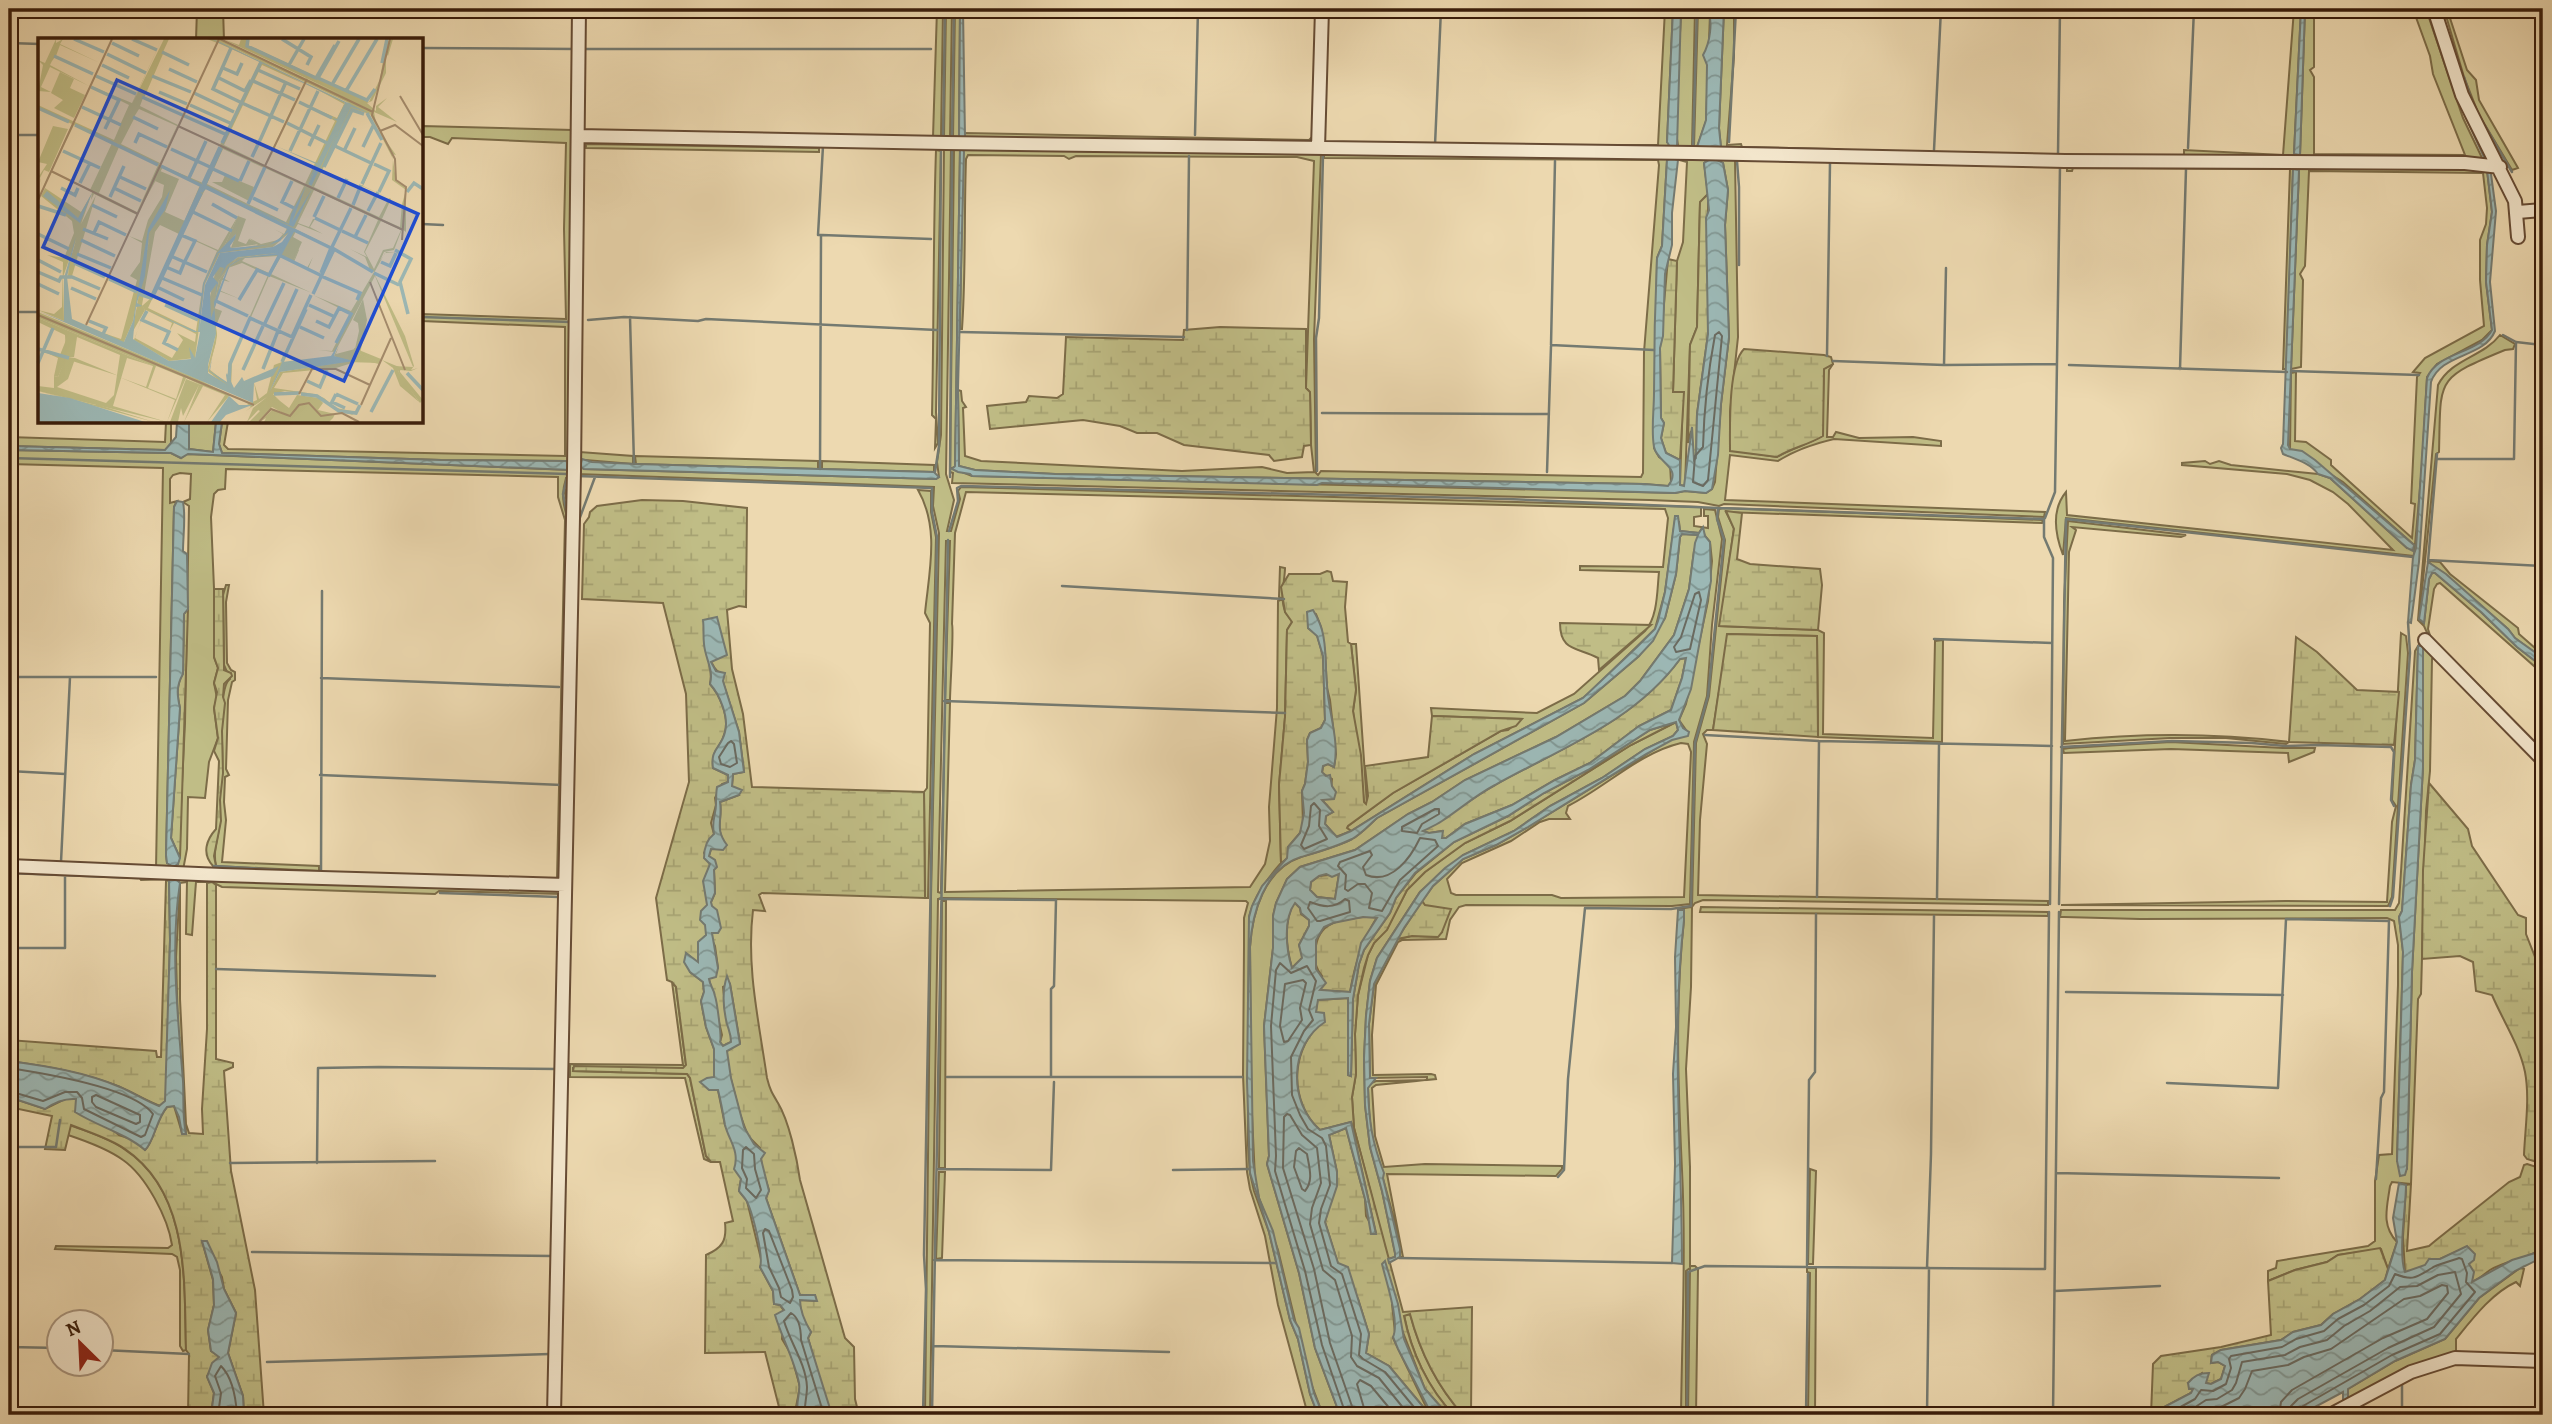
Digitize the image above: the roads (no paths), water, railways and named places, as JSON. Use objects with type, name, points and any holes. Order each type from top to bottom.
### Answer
[{"type":"street","points":[[554,1415],[579,9]]},
{"type":"street","points":[[1318,148],[1322,9]]},
{"type":"street","points":[[2434,9],[2465,104],[2510,187],[2518,212],[2518,237]]},
{"type":"street","points":[[578,136],[2052,161],[2465,163],[2500,167]]},
{"type":"street","points":[[2518,212],[2543,210]]},
{"type":"street","points":[[2425,640],[2543,760]]},
{"type":"street","points":[[9,866],[222,876],[565,885]]},
{"type":"street","points":[[2329,1415],[2411,1372],[2455,1358],[2543,1361]]},
{"type":"water","points":[[960,9],[963,9],[965,137],[959,139]]},
{"type":"water","points":[[1673,9],[1681,9],[1677,147],[1670,147],[1667,142]]},
{"type":"water","points":[[1708,9],[1724,9],[1719,128],[1721,148],[1697,147],[1706,120],[1707,65],[1703,55],[1710,32]]},
{"type":"water","points":[[2301,9],[2305,9],[2300,155],[2294,154]]},
{"type":"water","points":[[960,149],[964,152],[958,390],[959,466],[975,470],[1055,474],[1668,486],[1673,474],[1656,452],[1653,427],[1657,258],[1662,246],[1667,160],[1678,160],[1672,213],[1672,245],[1665,274],[1663,336],[1660,348],[1661,418],[1664,423],[1661,438],[1666,453],[1680,460],[1680,485],[1684,486],[1692,427],[1694,460],[1696,458],[1697,414],[1708,334],[1706,218],[1709,210],[1704,163],[1716,160],[1723,163],[1728,190],[1725,225],[1729,337],[1718,455],[1712,489],[1706,493],[1675,493],[1322,483],[1317,485],[972,476],[958,472],[952,469],[955,466]]},
{"type":"water","points":[[2293,169],[2299,170],[2288,445],[2290,449],[2302,451],[2315,460],[2414,545],[2413,551],[2330,478],[2283,454],[2281,448]]},
{"type":"water","points":[[2493,169],[2491,174],[2496,211],[2490,282],[2495,331],[2490,340],[2482,346],[2444,366],[2431,382],[2419,562],[2411,623],[2408,622],[2416,548],[2427,378],[2440,362],[2478,344],[2492,330],[2486,282],[2487,245],[2492,212],[2487,170]]},
{"type":"water","points":[[177,424],[189,424],[189,449],[213,452],[216,424],[222,424],[219,444],[222,453],[565,461],[570,462],[571,470],[188,454],[181,458],[171,453],[9,450],[9,446],[165,450],[176,437]]},
{"type":"water","points":[[582,459],[636,464],[934,472],[939,477],[584,469],[580,467]]},
{"type":"water","points":[[177,501],[183,502],[184,508],[183,551],[187,554],[188,609],[184,614],[183,674],[178,691],[180,708],[171,838],[180,858],[178,864],[173,867],[167,863],[166,855],[174,507]]},
{"type":"water","points":[[1675,516],[1678,516],[1680,531],[1699,533],[1703,527],[1710,542],[1711,581],[1691,689],[1679,720],[1689,732],[1688,736],[1672,740],[1646,754],[1528,827],[1463,859],[1433,886],[1404,928],[1374,984],[1369,1024],[1370,1078],[1376,1078],[1368,1088],[1368,1100],[1374,1141],[1384,1173],[1400,1249],[1400,1257],[1389,1263],[1388,1259],[1395,1257],[1395,1253],[1370,1147],[1365,1105],[1366,1016],[1370,981],[1377,958],[1420,892],[1445,868],[1463,855],[1514,831],[1645,749],[1673,736],[1678,730],[1676,722],[1650,730],[1508,816],[1454,842],[1415,873],[1364,950],[1359,964],[1353,999],[1351,1076],[1348,1075],[1348,998],[1318,1000],[1316,1012],[1324,1013],[1325,1022],[1313,1032],[1299,1059],[1298,1090],[1302,1105],[1310,1118],[1320,1130],[1351,1122],[1376,1234],[1371,1234],[1365,1199],[1346,1128],[1329,1135],[1337,1172],[1337,1186],[1325,1222],[1338,1263],[1348,1267],[1369,1334],[1366,1353],[1389,1366],[1430,1415],[1340,1415],[1315,1348],[1299,1273],[1267,1164],[1269,1156],[1264,1026],[1276,903],[1287,879],[1300,867],[1355,850],[1465,780],[1556,737],[1625,696],[1640,681],[1674,635],[1689,589],[1698,535],[1682,534],[1680,537],[1676,574],[1665,618],[1653,641],[1584,703],[1377,818],[1352,839],[1288,863],[1278,871],[1262,894],[1250,947],[1253,1161],[1259,1198],[1273,1231],[1294,1320],[1299,1328],[1314,1393],[1323,1415],[1318,1415],[1310,1394],[1298,1339],[1290,1320],[1269,1232],[1250,1173],[1247,1081],[1249,917],[1262,886],[1287,858],[1288,847],[1300,833],[1304,813],[1302,791],[1308,762],[1307,740],[1310,733],[1321,728],[1325,720],[1323,656],[1317,636],[1308,628],[1307,612],[1313,610],[1325,643],[1335,757],[1334,767],[1328,764],[1323,766],[1322,772],[1326,776],[1330,775],[1336,792],[1334,799],[1322,800],[1333,812],[1326,816],[1325,824],[1337,837],[1351,831],[1474,754],[1583,698],[1655,629],[1665,592]],"holes":[[[1686,658],[1671,710],[1639,726],[1590,763],[1512,805],[1465,824],[1446,838],[1442,838],[1443,831],[1423,831],[1488,789],[1619,717],[1662,681],[1680,659]],[[1326,874],[1332,877],[1339,874],[1335,899],[1317,897],[1310,890],[1311,882]],[[1295,903],[1309,920],[1309,926],[1299,945],[1302,958],[1292,968],[1287,934],[1291,910]],[[1363,917],[1377,918],[1361,943],[1350,992],[1320,990],[1326,983],[1316,969],[1316,940],[1324,927]]]},
{"type":"water","points":[[2428,562],[2446,574],[2515,638],[2543,658],[2543,667],[2435,573],[2432,573],[2429,579],[2424,623],[2419,619]]},
{"type":"water","points":[[717,617],[727,655],[711,662],[716,671],[725,673],[723,681],[739,732],[744,772],[733,774],[732,786],[742,790],[739,795],[720,802],[720,829],[727,845],[723,850],[711,849],[709,856],[715,860],[717,867],[714,870],[715,893],[711,902],[717,910],[721,928],[718,933],[712,933],[718,968],[716,977],[709,979],[716,1000],[720,1042],[723,1046],[731,1042],[724,1006],[727,976],[730,984],[740,1044],[727,1051],[731,1078],[744,1127],[754,1144],[765,1153],[761,1159],[769,1191],[766,1198],[800,1295],[815,1295],[817,1301],[800,1300],[800,1304],[811,1332],[808,1338],[832,1415],[799,1415],[799,1383],[775,1315],[784,1310],[780,1305],[774,1304],[773,1291],[760,1267],[757,1233],[746,1200],[739,1191],[741,1179],[734,1169],[735,1151],[725,1125],[718,1090],[709,1090],[700,1082],[714,1077],[714,1049],[701,1001],[703,982],[690,972],[684,962],[686,953],[698,962],[698,942],[706,935],[705,925],[700,920],[701,911],[707,905],[703,881],[710,864],[704,858],[704,851],[714,834],[717,787],[728,782],[728,775],[713,768],[714,752],[723,738],[726,720],[720,700],[710,684],[711,674],[704,641],[703,620]]},
{"type":"water","points":[[2418,646],[2423,646],[2423,767],[2412,972],[2407,1168],[2405,1175],[2400,1176],[2397,1161],[2403,952],[2399,917],[2402,911],[2415,760]]},
{"type":"water","points":[[176,879],[180,883],[176,982],[186,1134],[182,1134],[174,1106],[167,1107],[163,1112],[145,1150],[75,1112],[76,1099],[60,1101],[45,1109],[9,1097],[9,1061],[52,1067],[93,1077],[159,1106],[165,1101],[169,880]]},
{"type":"water","points":[[1678,910],[1684,910],[1678,1006],[1682,1264],[1672,1263],[1675,1164],[1673,1074]]},
{"type":"water","points":[[2399,1183],[2406,1185],[2402,1242],[2405,1272],[2425,1265],[2429,1259],[2440,1259],[2467,1246],[2475,1254],[2474,1260],[2469,1264],[2474,1272],[2472,1282],[2512,1260],[2543,1248],[2543,1257],[2515,1271],[2479,1298],[2445,1339],[2395,1361],[2348,1389],[2348,1402],[2343,1404],[2343,1392],[2300,1415],[2155,1415],[2164,1407],[2191,1393],[2193,1389],[2189,1389],[2188,1383],[2197,1375],[2209,1373],[2206,1383],[2211,1384],[2221,1379],[2225,1366],[2218,1362],[2211,1363],[2212,1355],[2221,1350],[2281,1340],[2293,1332],[2321,1325],[2385,1280],[2397,1242],[2393,1218]]},
{"type":"water","points":[[202,1241],[207,1241],[217,1262],[224,1289],[236,1313],[228,1353],[243,1396],[244,1415],[211,1415],[214,1393],[207,1377],[212,1363],[219,1357],[211,1351],[208,1330],[214,1305],[213,1279]]},
{"type":"water","points":[[1385,1261],[1398,1304],[1404,1339],[1425,1389],[1448,1415],[1432,1415],[1393,1337],[1395,1322],[1382,1264]]},
{"type":"waterway","points":[[943,137],[945,9]]},
{"type":"waterway","points":[[952,136],[954,9]]},
{"type":"waterway","points":[[1195,135],[1198,9]]},
{"type":"waterway","points":[[1435,145],[1441,9]]},
{"type":"waterway","points":[[1693,147],[1697,9]]},
{"type":"waterway","points":[[1729,142],[1736,9]]},
{"type":"waterway","points":[[1934,150],[1941,9]]},
{"type":"waterway","points":[[2058,154],[2060,9]]},
{"type":"waterway","points":[[2188,148],[2194,9]]},
{"type":"waterway","points":[[9,43],[38,44]]},
{"type":"waterway","points":[[424,48],[576,49]]},
{"type":"waterway","points":[[583,49],[931,49]]},
{"type":"waterway","points":[[2464,77],[2472,102]]},
{"type":"waterway","points":[[2462,108],[2485,159]]},
{"type":"waterway","points":[[2485,126],[2512,172]]},
{"type":"waterway","points":[[9,135],[38,135]]},
{"type":"waterway","points":[[585,142],[623,143]]},
{"type":"waterway","points":[[820,469],[821,235],[818,235],[823,146]]},
{"type":"waterway","points":[[935,472],[939,446],[941,148]]},
{"type":"waterway","points":[[950,477],[952,149]]},
{"type":"waterway","points":[[1317,471],[1316,338],[1319,318],[1323,155]]},
{"type":"waterway","points":[[1187,330],[1189,156]]},
{"type":"waterway","points":[[1555,161],[1551,345],[1654,350]]},
{"type":"waterway","points":[[1737,161],[1739,265]]},
{"type":"waterway","points":[[1827,356],[1830,163]]},
{"type":"waterway","points":[[2045,518],[2055,492],[2060,166]]},
{"type":"waterway","points":[[2180,369],[2186,169]]},
{"type":"waterway","points":[[424,224],[443,225]]},
{"type":"waterway","points":[[822,235],[931,239]]},
{"type":"waterway","points":[[1944,365],[1946,268]]},
{"type":"waterway","points":[[9,312],[38,312]]},
{"type":"waterway","points":[[424,317],[571,322]]},
{"type":"waterway","points":[[588,320],[624,317],[698,321],[706,319],[937,330]]},
{"type":"waterway","points":[[630,317],[634,464]]},
{"type":"waterway","points":[[960,332],[1184,337]]},
{"type":"waterway","points":[[2503,335],[2516,342],[2543,345]]},
{"type":"waterway","points":[[2437,459],[2514,459],[2516,342]]},
{"type":"waterway","points":[[1547,472],[1551,346]]},
{"type":"waterway","points":[[1833,361],[1944,365],[2056,364]]},
{"type":"waterway","points":[[2069,365],[2287,372]]},
{"type":"waterway","points":[[2291,371],[2419,375]]},
{"type":"waterway","points":[[1322,413],[1549,414]]},
{"type":"waterway","points":[[2428,562],[2437,454]]},
{"type":"waterway","points":[[9,458],[568,474],[563,494],[568,517]]},
{"type":"waterway","points":[[577,476],[932,488],[932,512],[937,537],[923,1415]]},
{"type":"waterway","points":[[579,520],[595,477]]},
{"type":"waterway","points":[[949,531],[958,501],[957,488],[961,486],[1507,499],[1718,508],[1717,519],[1724,539],[1708,696],[1695,743],[1691,906],[1671,909],[1585,908],[1568,1079],[1564,1170],[1558,1177]]},
{"type":"waterway","points":[[1718,508],[2044,519],[2044,537],[2053,558],[2050,904]]},
{"type":"waterway","points":[[2059,904],[2066,519],[2413,557]]},
{"type":"waterway","points":[[932,1415],[948,540]]},
{"type":"waterway","points":[[2428,560],[2543,566]]},
{"type":"waterway","points":[[1062,586],[1284,599]]},
{"type":"waterway","points":[[319,872],[322,591]]},
{"type":"waterway","points":[[2390,906],[2393,897],[2410,653],[2408,622]]},
{"type":"waterway","points":[[1934,639],[2052,643]]},
{"type":"waterway","points":[[9,677],[156,677]]},
{"type":"waterway","points":[[61,862],[70,677]]},
{"type":"waterway","points":[[321,678],[559,687]]},
{"type":"waterway","points":[[944,701],[1285,713]]},
{"type":"waterway","points":[[1705,735],[1819,741],[2052,746]]},
{"type":"waterway","points":[[1817,897],[1819,741]]},
{"type":"waterway","points":[[2061,747],[2172,741],[2391,747],[2394,752],[2391,800],[2394,806]]},
{"type":"waterway","points":[[1937,899],[1939,745]]},
{"type":"waterway","points":[[567,1086],[574,747]]},
{"type":"waterway","points":[[9,771],[65,774]]},
{"type":"waterway","points":[[320,775],[562,785]]},
{"type":"waterway","points":[[214,866],[278,870]]},
{"type":"waterway","points":[[9,873],[138,878]]},
{"type":"waterway","points":[[9,948],[65,948],[65,875]]},
{"type":"waterway","points":[[440,893],[559,897]]},
{"type":"waterway","points":[[940,899],[1056,900],[1054,986],[1051,989],[1051,1076]]},
{"type":"waterway","points":[[1687,1415],[1688,1272],[1705,1266],[2045,1269],[2049,912]]},
{"type":"waterway","points":[[2053,1415],[2059,912]]},
{"type":"waterway","points":[[1807,1265],[1809,1080],[1815,1072],[1816,914]]},
{"type":"waterway","points":[[1927,1268],[1934,916]]},
{"type":"waterway","points":[[2167,1083],[2278,1088],[2286,919],[2389,921],[2384,1092],[2381,1098],[2376,1179]]},
{"type":"waterway","points":[[216,969],[435,976]]},
{"type":"waterway","points":[[2066,992],[2283,995]]},
{"type":"waterway","points":[[317,1163],[318,1068],[558,1069]]},
{"type":"waterway","points":[[947,1077],[1242,1077]]},
{"type":"waterway","points":[[937,1169],[1051,1170],[1054,1082]]},
{"type":"waterway","points":[[9,1147],[56,1147],[60,1120]]},
{"type":"waterway","points":[[230,1163],[435,1161]]},
{"type":"waterway","points":[[1173,1170],[1249,1169]]},
{"type":"waterway","points":[[2056,1173],[2279,1178]]},
{"type":"waterway","points":[[252,1252],[553,1256]]},
{"type":"waterway","points":[[1399,1258],[1672,1263]]},
{"type":"waterway","points":[[934,1260],[1276,1263]]},
{"type":"waterway","points":[[1927,1415],[1929,1268]]},
{"type":"waterway","points":[[1806,1415],[1808,1274]]},
{"type":"waterway","points":[[2055,1291],[2160,1286]]},
{"type":"waterway","points":[[560,1412],[562,1310]]},
{"type":"waterway","points":[[934,1346],[1169,1352]]},
{"type":"waterway","points":[[9,1347],[46,1348]]},
{"type":"waterway","points":[[116,1351],[189,1354]]},
{"type":"waterway","points":[[267,1362],[550,1354]]},
{"type":"waterway","points":[[2402,1382],[2402,1415]]}]
